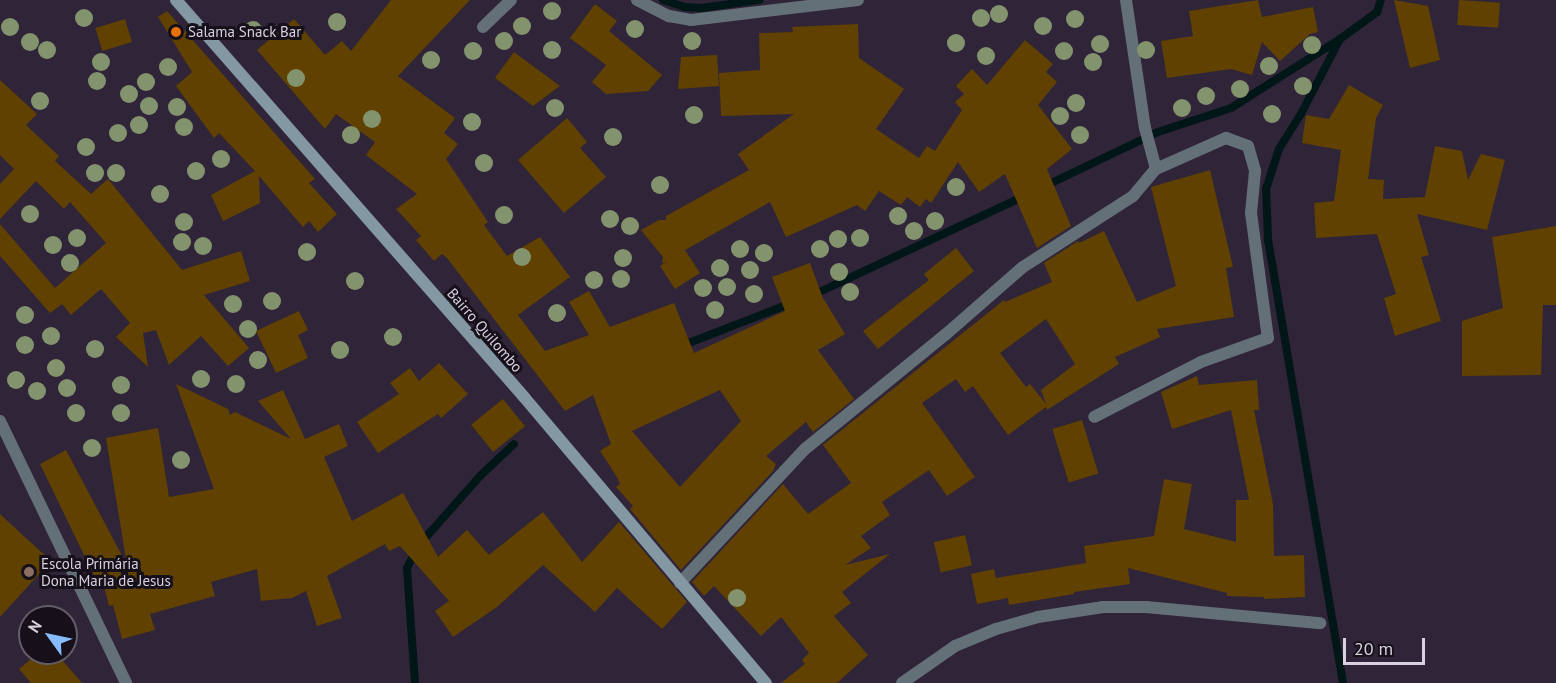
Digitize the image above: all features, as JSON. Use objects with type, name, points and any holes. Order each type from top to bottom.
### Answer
[{"type":"street","name":"Bairro Quilombo","points":[[176,0],[524,397],[766,683]]},
{"type":"street","points":[[483,27],[511,0]]},
{"type":"street","points":[[637,0],[669,16],[691,20],[858,0]]},
{"type":"street","points":[[1126,0],[1145,128],[1156,169]]},
{"type":"street","points":[[680,584],[805,449],[945,335],[1023,267],[1133,196],[1156,169],[1226,138],[1248,146],[1255,171],[1251,213],[1268,338],[1201,362],[1094,417]]},
{"type":"street","points":[[0,421],[126,683]]},
{"type":"street","points":[[902,683],[956,646],[996,629],[1038,617],[1103,607],[1156,608],[1320,623]]},
{"type":"building","points":[[391,0],[470,0],[398,76],[455,118],[444,133],[458,144],[446,159],[488,222],[484,225],[507,256],[540,237],[570,277],[518,315],[545,351],[589,335],[569,302],[589,291],[610,327],[674,303],[694,353],[785,311],[772,277],[810,263],[823,298],[845,334],[818,350],[854,399],[813,432],[806,422],[766,456],[776,464],[773,471],[681,570],[630,509],[633,506],[616,487],[620,484],[617,477],[600,451],[611,444],[593,395],[565,411],[447,258],[442,254],[434,261],[416,240],[421,236],[396,209],[417,194],[366,155],[375,142],[336,114],[325,129],[257,50],[294,19],[325,55],[342,41],[351,51]],"holes":[[[720,390],[741,421],[680,487],[632,431]]]},
{"type":"building","points":[[1258,0],[1262,17],[1313,7],[1318,32],[1310,34],[1280,61],[1262,42],[1252,75],[1231,69],[1167,78],[1161,41],[1193,36],[1189,11]]},
{"type":"building","points":[[1394,0],[1428,6],[1440,60],[1410,68]]},
{"type":"building","points":[[1459,0],[1500,3],[1498,28],[1457,25]]},
{"type":"building","points":[[595,4],[617,21],[609,31],[662,75],[648,91],[606,94],[592,82],[606,65],[570,38]]},
{"type":"building","points":[[167,11],[315,179],[309,183],[337,214],[318,232],[309,221],[303,227],[259,176],[260,203],[223,221],[211,195],[255,171],[219,133],[214,138],[176,86],[192,72],[158,17]]},
{"type":"building","points":[[125,19],[132,42],[102,51],[95,28]]},
{"type":"building","points":[[858,24],[859,58],[904,89],[876,129],[919,158],[927,146],[935,151],[962,110],[955,102],[964,94],[956,86],[972,69],[987,85],[1025,40],[1053,64],[1046,72],[1057,82],[1038,105],[1072,149],[1047,169],[1071,226],[1037,248],[1005,174],[979,192],[958,162],[931,203],[926,199],[920,207],[907,197],[901,205],[879,191],[865,211],[857,205],[786,237],[770,202],[685,250],[700,273],[675,289],[660,266],[666,262],[662,263],[663,257],[641,230],[659,220],[666,220],[666,216],[749,170],[738,154],[794,114],[721,116],[719,73],[760,70],[759,33],[793,32],[792,27]]},
{"type":"building","points":[[514,52],[560,86],[533,106],[495,78]]},
{"type":"building","points":[[717,55],[719,86],[678,89],[681,57]]},
{"type":"building","points":[[0,80],[37,114],[26,125],[59,156],[55,161],[91,194],[108,179],[182,270],[241,251],[250,281],[204,295],[249,348],[228,366],[201,336],[169,365],[156,330],[143,333],[148,367],[116,337],[130,323],[101,289],[71,315],[62,304],[50,313],[0,256],[0,224],[55,288],[106,243],[70,202],[64,209],[36,181],[0,219],[0,184],[14,169],[0,155]]},
{"type":"building","points":[[1349,85],[1383,105],[1376,118],[1368,179],[1384,180],[1383,199],[1425,197],[1435,146],[1462,151],[1468,180],[1481,154],[1505,160],[1487,230],[1417,214],[1429,255],[1421,257],[1441,321],[1395,336],[1384,298],[1396,294],[1377,234],[1316,238],[1314,203],[1334,201],[1341,150],[1302,143],[1306,115],[1329,119]]},
{"type":"building","points":[[567,118],[587,142],[580,148],[606,177],[564,213],[518,160]]},
{"type":"building","points":[[1210,170],[1233,267],[1226,268],[1234,317],[1157,329],[1160,337],[1115,357],[1119,364],[1047,410],[1046,407],[1008,435],[973,386],[965,392],[956,379],[922,403],[975,477],[947,496],[929,470],[882,502],[890,515],[861,536],[871,548],[845,565],[890,554],[842,592],[851,603],[834,616],[868,655],[837,683],[781,683],[805,664],[802,660],[809,653],[781,617],[761,636],[714,586],[704,596],[692,582],[783,484],[808,514],[851,483],[823,445],[1004,300],[1005,302],[1052,282],[1044,263],[1078,241],[1079,243],[1104,231],[1137,302],[1176,286],[1151,187]],"holes":[[[1046,319],[1075,364],[1041,390],[1046,404],[1030,384],[1026,387],[1000,353]]]},
{"type":"building","points":[[1556,226],[1556,305],[1543,305],[1541,375],[1462,376],[1462,321],[1503,308],[1492,237]]},
{"type":"building","points":[[956,248],[974,271],[878,349],[863,331],[929,280],[924,274]]},
{"type":"building","points":[[299,311],[308,330],[298,335],[308,358],[276,373],[256,331]]},
{"type":"building","points":[[439,363],[468,394],[441,418],[438,414],[378,453],[357,422],[399,394],[390,383],[410,368],[419,381]]},
{"type":"building","points":[[1197,376],[1199,385],[1257,380],[1259,410],[1254,410],[1273,504],[1274,556],[1304,555],[1305,597],[1264,599],[1264,597],[1227,596],[1227,593],[1128,568],[1130,584],[1009,605],[1008,598],[977,604],[971,574],[994,569],[996,578],[1086,563],[1084,546],[1154,536],[1164,479],[1192,484],[1184,529],[1236,542],[1236,500],[1249,500],[1231,410],[1172,429],[1161,392]]},
{"type":"building","points":[[176,384],[228,409],[230,415],[235,412],[291,439],[258,401],[283,390],[305,439],[339,424],[348,446],[324,457],[352,521],[403,493],[438,557],[467,530],[489,555],[543,512],[582,562],[619,522],[687,602],[662,629],[617,588],[595,612],[543,565],[497,607],[453,637],[435,611],[449,601],[400,546],[389,551],[385,544],[327,576],[342,618],[317,626],[306,591],[292,598],[261,601],[257,569],[211,582],[215,596],[150,614],[155,630],[122,639],[113,605],[109,606],[103,582],[98,584],[40,464],[66,450],[127,565],[106,438],[158,428],[169,497],[214,489]]},
{"type":"building","points":[[503,399],[525,426],[493,452],[471,425]]},
{"type":"building","points":[[1082,420],[1098,474],[1069,483],[1052,429]]},
{"type":"building","points":[[0,514],[51,561],[0,617]]},
{"type":"building","points":[[965,535],[972,565],[941,572],[934,542]]},
{"type":"building","points":[[24,665],[66,665],[82,683],[31,683],[19,669]]},
{"type":"waterway","points":[[663,0],[684,7],[701,8],[759,0]]},
{"type":"waterway","points":[[1343,683],[1268,238],[1266,189],[1279,149],[1302,112],[1340,39],[1377,12],[1381,0]]},
{"type":"waterway","points":[[1043,187],[1158,132],[1231,108],[1340,39]]},
{"type":"waterway","points":[[813,295],[1026,195]]},
{"type":"waterway","points":[[681,346],[792,303]]},
{"type":"waterway","points":[[415,683],[407,568],[418,546],[481,475],[514,444]]},
{"type":"place","name":"Salama Snack Bar","points":[[176,32]]},
{"type":"place","name":"Escola Primária Dona Maria de Jesus","points":[[29,572]]}]
